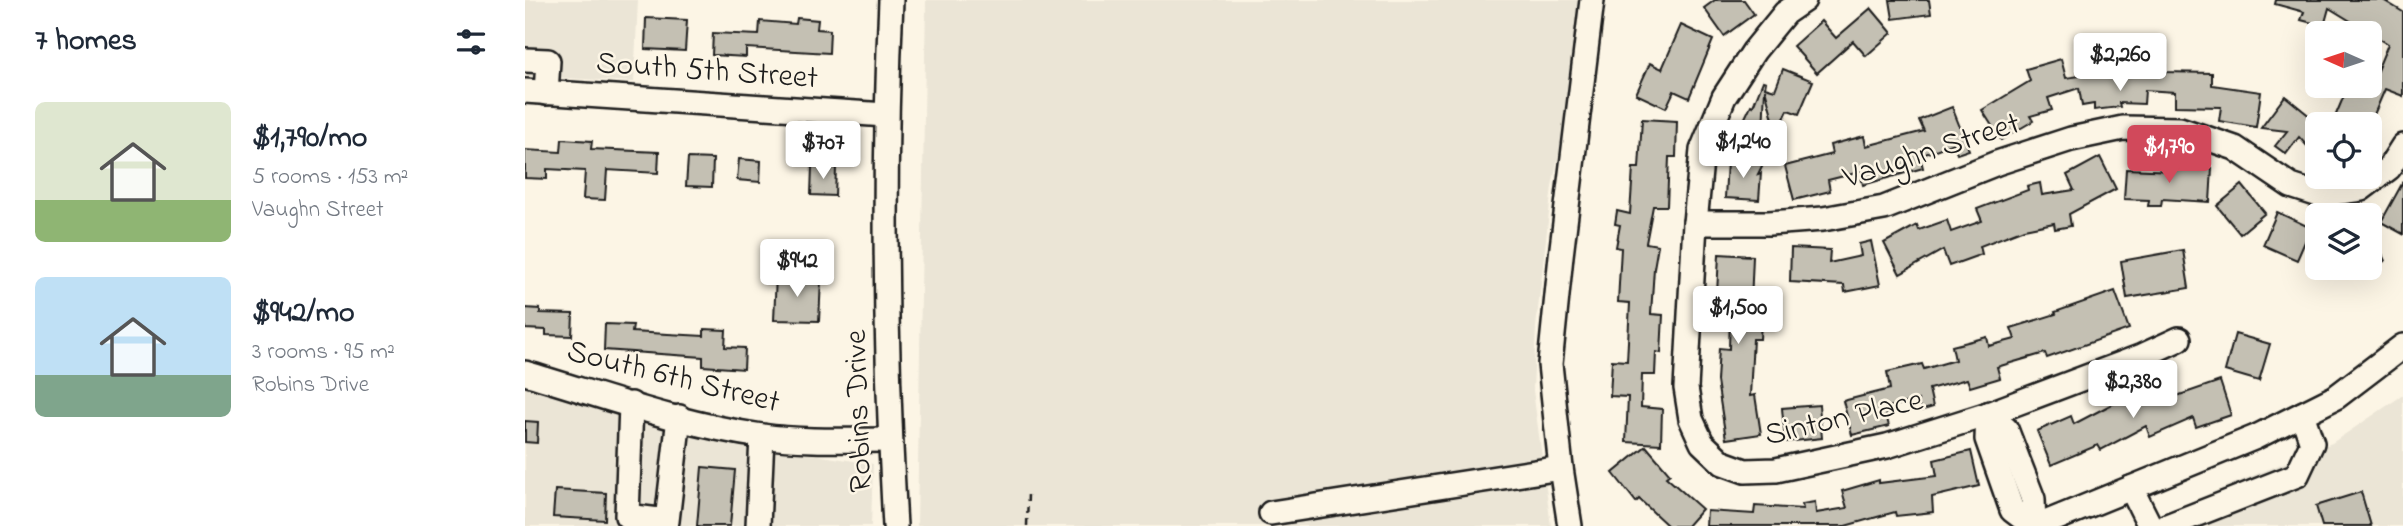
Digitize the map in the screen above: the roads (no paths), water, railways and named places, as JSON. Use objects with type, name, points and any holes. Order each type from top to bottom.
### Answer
[{"type":"street","name":"Robins Drive","points":[[891,0],[886,115],[890,440],[895,526]]},
{"type":"street","points":[[1570,526],[1550,364],[1592,0]]},
{"type":"street","name":"Sinton Place","points":[[1804,0],[1785,13],[1754,51],[1724,97],[1702,150],[1686,388],[1691,419],[1702,443],[1723,463],[1745,471],[1776,470],[1887,446],[1988,414],[2179,339]]},
{"type":"street","points":[[525,60],[548,61],[536,92]]},
{"type":"street","name":"South 5th Street","points":[[536,92],[595,87],[886,115]]},
{"type":"street","name":"Vaughn Street","points":[[1695,223],[1823,219],[1884,208],[1997,163],[2071,138],[2123,128],[2180,129],[2235,148],[2291,186],[2319,195],[2361,189],[2389,167],[2403,146]]},
{"type":"street","points":[[1988,414],[2006,429],[2033,499],[2035,526],[2256,437],[2336,397],[2403,346]]},
{"type":"street","name":"South 6th Street","points":[[525,373],[679,417],[762,436],[890,440]]},
{"type":"street","points":[[631,404],[627,516],[667,521],[679,417]]},
{"type":"street","points":[[2167,526],[2297,475],[2312,443],[2302,414]]},
{"type":"street","points":[[758,526],[762,436]]},
{"type":"street","points":[[1271,513],[1561,468]]},
{"type":"street","points":[[2131,488],[2150,526]]}]
